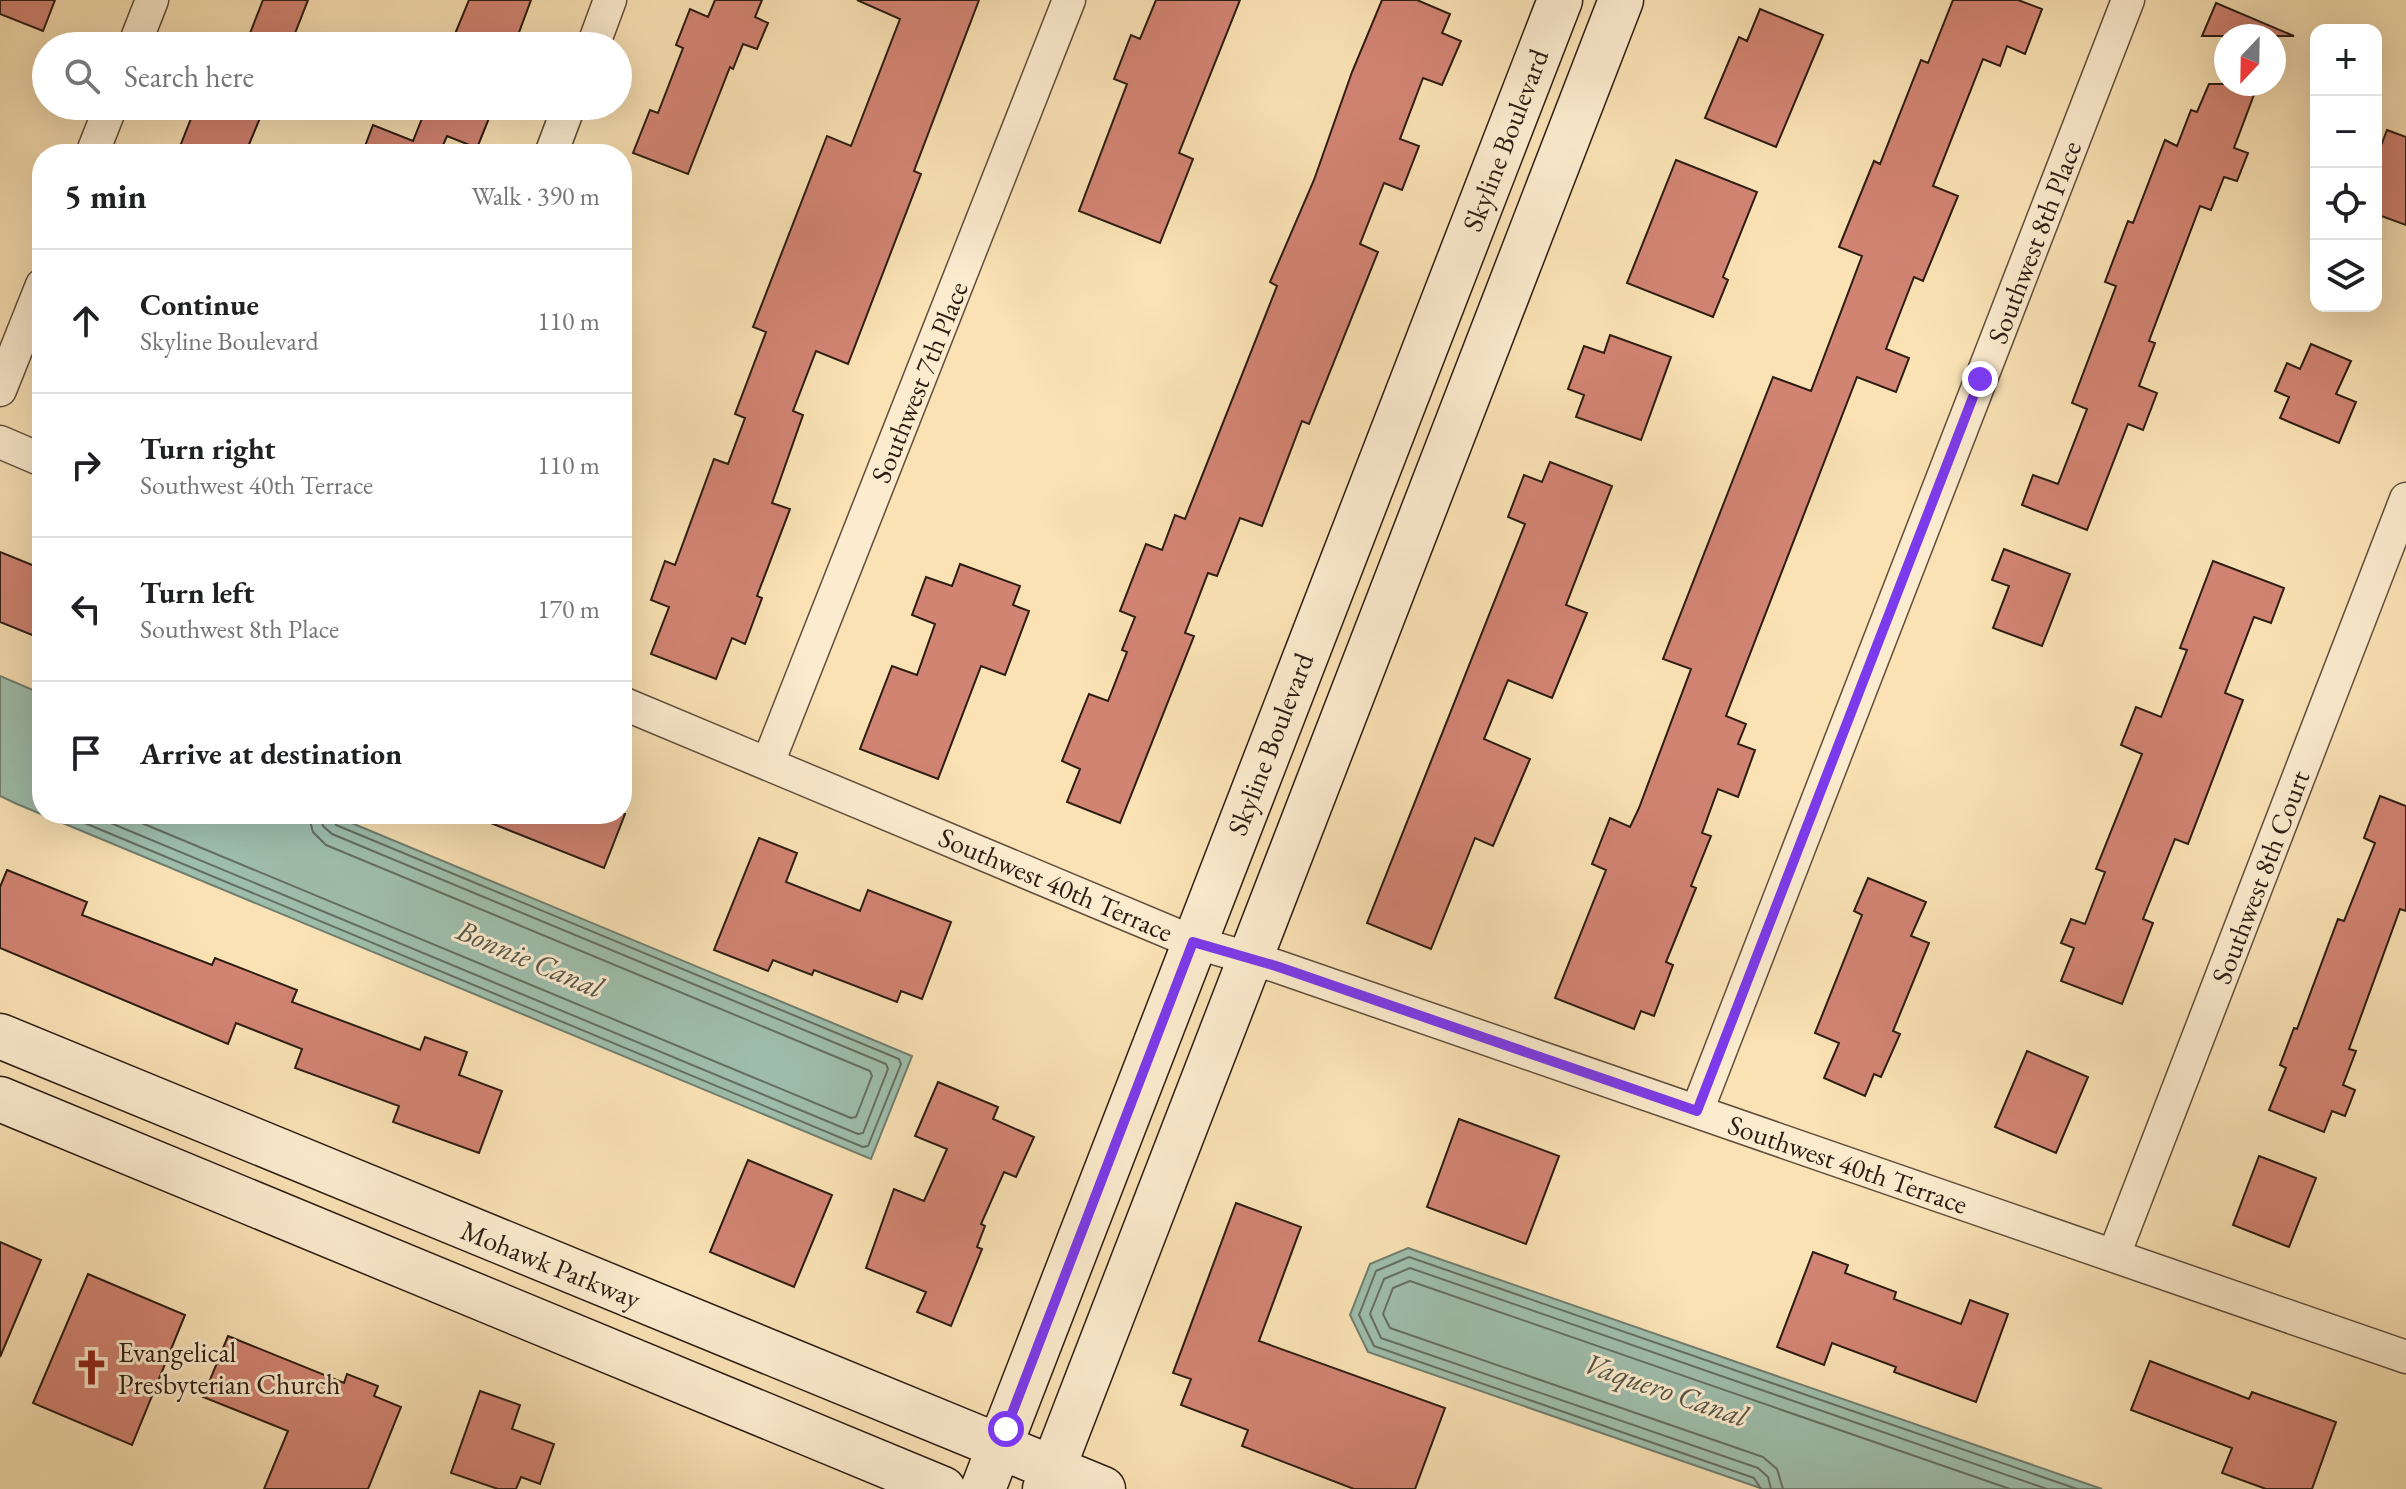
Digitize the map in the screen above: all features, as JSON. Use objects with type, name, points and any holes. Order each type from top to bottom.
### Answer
[{"type":"street","points":[[139,32],[152,0]]},
{"type":"street","points":[[598,32],[610,0]]},
{"type":"street","name":"Southwest 7th Place","points":[[768,763],[1069,0]]},
{"type":"street","name":"Skyline Boulevard","points":[[983,1489],[1560,0]]},
{"type":"street","name":"Skyline Boulevard","points":[[1048,1480],[1621,0]]},
{"type":"street","name":"Southwest 8th Place","points":[[1697,1111],[2128,0]]},
{"type":"street","points":[[96,144],[105,120]]},
{"type":"street","points":[[555,144],[564,120]]},
{"type":"street","points":[[0,390],[32,310]]},
{"type":"street","points":[[0,442],[32,456]]},
{"type":"street","name":"Southwest 8th Court","points":[[2114,1255],[2406,499]]},
{"type":"street","name":"Southwest 40th Terrace","points":[[632,707],[1193,942],[1276,966],[2406,1357]]},
{"type":"street","name":"Mohawk Parkway","points":[[0,1036],[999,1446],[1048,1480],[1103,1489]]},
{"type":"street","name":"Mohawk Parkway","points":[[0,1099],[943,1489]]},
{"type":"water","points":[[0,676],[32,690],[32,810],[0,796]]},
{"type":"water","name":"Bonnie Canal","points":[[65,824],[354,824],[912,1056],[871,1159]]},
{"type":"water","name":"Vaquero Canal","points":[[1408,1248],[2102,1489],[1763,1489],[1368,1352],[1350,1315],[1370,1264]]},
{"type":"building","points":[[0,0],[55,0],[43,31],[0,14]]},
{"type":"building","points":[[263,0],[308,0],[295,32],[250,32]]},
{"type":"building","points":[[469,0],[531,0],[519,32],[456,32]]},
{"type":"building","points":[[715,0],[762,0],[755,17],[768,23],[757,49],[743,44],[733,69],[730,67],[688,174],[633,153],[650,110],[658,113],[683,48],[676,45],[690,9],[708,17]]},
{"type":"building","points":[[857,0],[979,0],[914,171],[921,174],[848,364],[816,351],[793,411],[803,415],[772,503],[790,509],[757,596],[762,598],[745,644],[732,638],[716,679],[651,654],[669,607],[651,600],[665,561],[675,565],[714,459],[728,464],[745,418],[735,414],[766,332],[753,327],[827,136],[851,146],[900,19]]},
{"type":"building","points":[[1156,0],[1240,0],[1179,153],[1193,159],[1160,243],[1079,211],[1127,84],[1114,79],[1131,35],[1140,39]]},
{"type":"building","points":[[1382,0],[1417,0],[1450,14],[1442,33],[1461,41],[1442,85],[1423,78],[1400,139],[1419,146],[1402,190],[1384,183],[1360,244],[1378,252],[1309,424],[1302,421],[1262,526],[1240,518],[1217,576],[1208,573],[1185,633],[1194,636],[1120,823],[1067,802],[1080,769],[1062,761],[1089,694],[1108,701],[1127,652],[1122,650],[1135,617],[1120,611],[1146,544],[1162,550],[1175,515],[1185,519],[1277,286],[1270,282],[1314,180],[1352,72]]},
{"type":"building","points":[[1953,0],[2018,0],[2042,9],[2025,54],[2007,46],[2000,66],[1983,59],[1933,186],[1958,196],[1923,281],[1914,277],[1886,349],[1909,358],[1896,392],[1857,377],[1726,716],[1746,724],[1738,744],[1755,750],[1738,797],[1718,789],[1702,833],[1711,836],[1691,886],[1696,888],[1666,962],[1673,965],[1654,1016],[1641,1011],[1634,1029],[1555,998],[1606,870],[1592,864],[1610,818],[1630,827],[1639,808],[1691,669],[1663,659],[1773,377],[1811,391],[1862,256],[1839,247],[1874,161],[1880,164],[1921,60],[1928,63]]},
{"type":"building","points":[[2216,3],[2266,24],[2214,24],[2214,36],[2202,36]]},
{"type":"building","points":[[1760,9],[1823,35],[1776,147],[1705,118],[1739,37],[1747,41]]},
{"type":"building","points":[[2209,84],[2214,84],[2214,96],[2254,96],[2234,148],[2248,153],[2237,181],[2224,177],[2211,210],[2200,206],[2149,341],[2155,343],[2139,386],[2157,393],[2143,430],[2128,424],[2087,530],[2022,505],[2033,475],[2058,484],[2087,409],[2072,403],[2116,286],[2105,282],[2128,221],[2133,223],[2165,140],[2177,146],[2191,110],[2197,112]]},
{"type":"building","points":[[190,120],[259,120],[249,144],[181,144]]},
{"type":"building","points":[[421,120],[488,120],[479,144],[467,144],[447,136],[444,144],[366,144],[373,125],[413,141]]},
{"type":"building","points":[[2387,130],[2406,137],[2406,225],[2382,216],[2382,143]]},
{"type":"building","points":[[1676,160],[1757,192],[1723,277],[1728,280],[1713,317],[1627,283]]},
{"type":"building","points":[[1610,335],[1671,357],[1641,440],[1576,417],[1584,395],[1568,389],[1584,346],[1604,353]]},
{"type":"building","points":[[2311,344],[2351,361],[2336,394],[2356,402],[2339,443],[2280,418],[2289,397],[2275,391],[2287,363],[2300,369]]},
{"type":"building","points":[[1550,462],[1612,486],[1566,605],[1587,613],[1552,698],[1508,680],[1484,739],[1530,759],[1493,846],[1475,838],[1431,949],[1367,923],[1525,524],[1508,517],[1524,475],[1542,482]]},
{"type":"building","points":[[2004,549],[2070,574],[2042,646],[1993,628],[2009,586],[1992,580]]},
{"type":"building","points":[[0,552],[32,565],[32,635],[0,622]]},
{"type":"building","points":[[2213,561],[2284,588],[2271,623],[2254,617],[2225,693],[2243,700],[2188,844],[2175,839],[2143,919],[2153,923],[2122,1004],[2061,981],[2074,948],[2061,943],[2071,919],[2085,924],[2105,872],[2096,869],[2142,754],[2121,745],[2136,707],[2161,717],[2187,650],[2180,648]]},
{"type":"building","points":[[960,564],[1020,586],[1013,605],[1029,611],[1005,675],[981,666],[938,779],[860,749],[892,666],[917,675],[935,624],[912,615],[926,577],[952,586]]},
{"type":"building","points":[[2380,796],[2406,806],[2406,911],[2400,909],[2349,1049],[2356,1051],[2343,1085],[2355,1090],[2345,1116],[2332,1111],[2324,1132],[2269,1110],[2286,1068],[2280,1065],[2294,1028],[2297,1029],[2338,919],[2344,921],[2375,843],[2364,838]]},
{"type":"building","points":[[493,824],[621,824],[604,868]]},
{"type":"building","points":[[759,838],[797,853],[786,882],[860,911],[868,890],[951,922],[922,999],[901,991],[897,1002],[814,970],[812,975],[773,960],[768,971],[714,950]]},
{"type":"building","points":[[7,870],[87,902],[82,915],[212,965],[215,958],[297,990],[292,1002],[420,1050],[425,1037],[467,1052],[459,1075],[502,1091],[479,1153],[393,1122],[399,1106],[295,1068],[302,1049],[236,1023],[228,1044],[0,948],[0,887]]},
{"type":"building","points":[[1868,878],[1926,902],[1911,936],[1929,943],[1893,1031],[1900,1034],[1881,1077],[1874,1074],[1865,1096],[1824,1078],[1839,1043],[1815,1033],[1862,915],[1854,911]]},
{"type":"building","points":[[2027,1051],[2088,1077],[2056,1153],[1995,1127]]},
{"type":"building","points":[[938,1082],[998,1107],[993,1119],[1034,1137],[1016,1177],[1004,1172],[981,1224],[985,1226],[977,1247],[982,1249],[951,1326],[917,1312],[926,1292],[866,1268],[894,1189],[924,1201],[947,1149],[915,1136]]},
{"type":"building","points":[[1459,1119],[1559,1156],[1526,1244],[1427,1207]]},
{"type":"building","points":[[2259,1156],[2316,1178],[2289,1247],[2233,1225]]},
{"type":"building","points":[[748,1160],[832,1195],[794,1287],[710,1252]]},
{"type":"building","points":[[1236,1203],[1301,1227],[1259,1341],[1445,1408],[1415,1489],[1354,1489],[1242,1446],[1248,1430],[1181,1405],[1191,1379],[1173,1373]]},
{"type":"building","points":[[0,1242],[41,1260],[0,1357]]},
{"type":"building","points":[[1813,1252],[1848,1265],[1845,1273],[1896,1292],[1894,1299],[1961,1324],[1970,1300],[2008,1314],[1976,1402],[1894,1372],[1896,1367],[1832,1343],[1824,1365],[1777,1347]]},
{"type":"building","points":[[88,1274],[185,1315],[132,1445],[33,1403]]},
{"type":"building","points":[[228,1336],[344,1383],[347,1374],[378,1386],[374,1396],[401,1407],[368,1489],[264,1489],[288,1431],[203,1397]]},
{"type":"building","points":[[2150,1361],[2249,1399],[2252,1392],[2336,1422],[2312,1489],[2266,1489],[2222,1473],[2232,1448],[2131,1410]]},
{"type":"building","points":[[480,1391],[520,1405],[512,1429],[554,1444],[540,1484],[521,1477],[516,1489],[498,1489],[451,1473]]},
{"type":"place","name":"Evangelical Presbyterian Church","points":[[92,1368]]},
{"type":"route","points":[[1006,1429],[1193,942],[1276,966],[1697,1111],[1980,379]]}]
